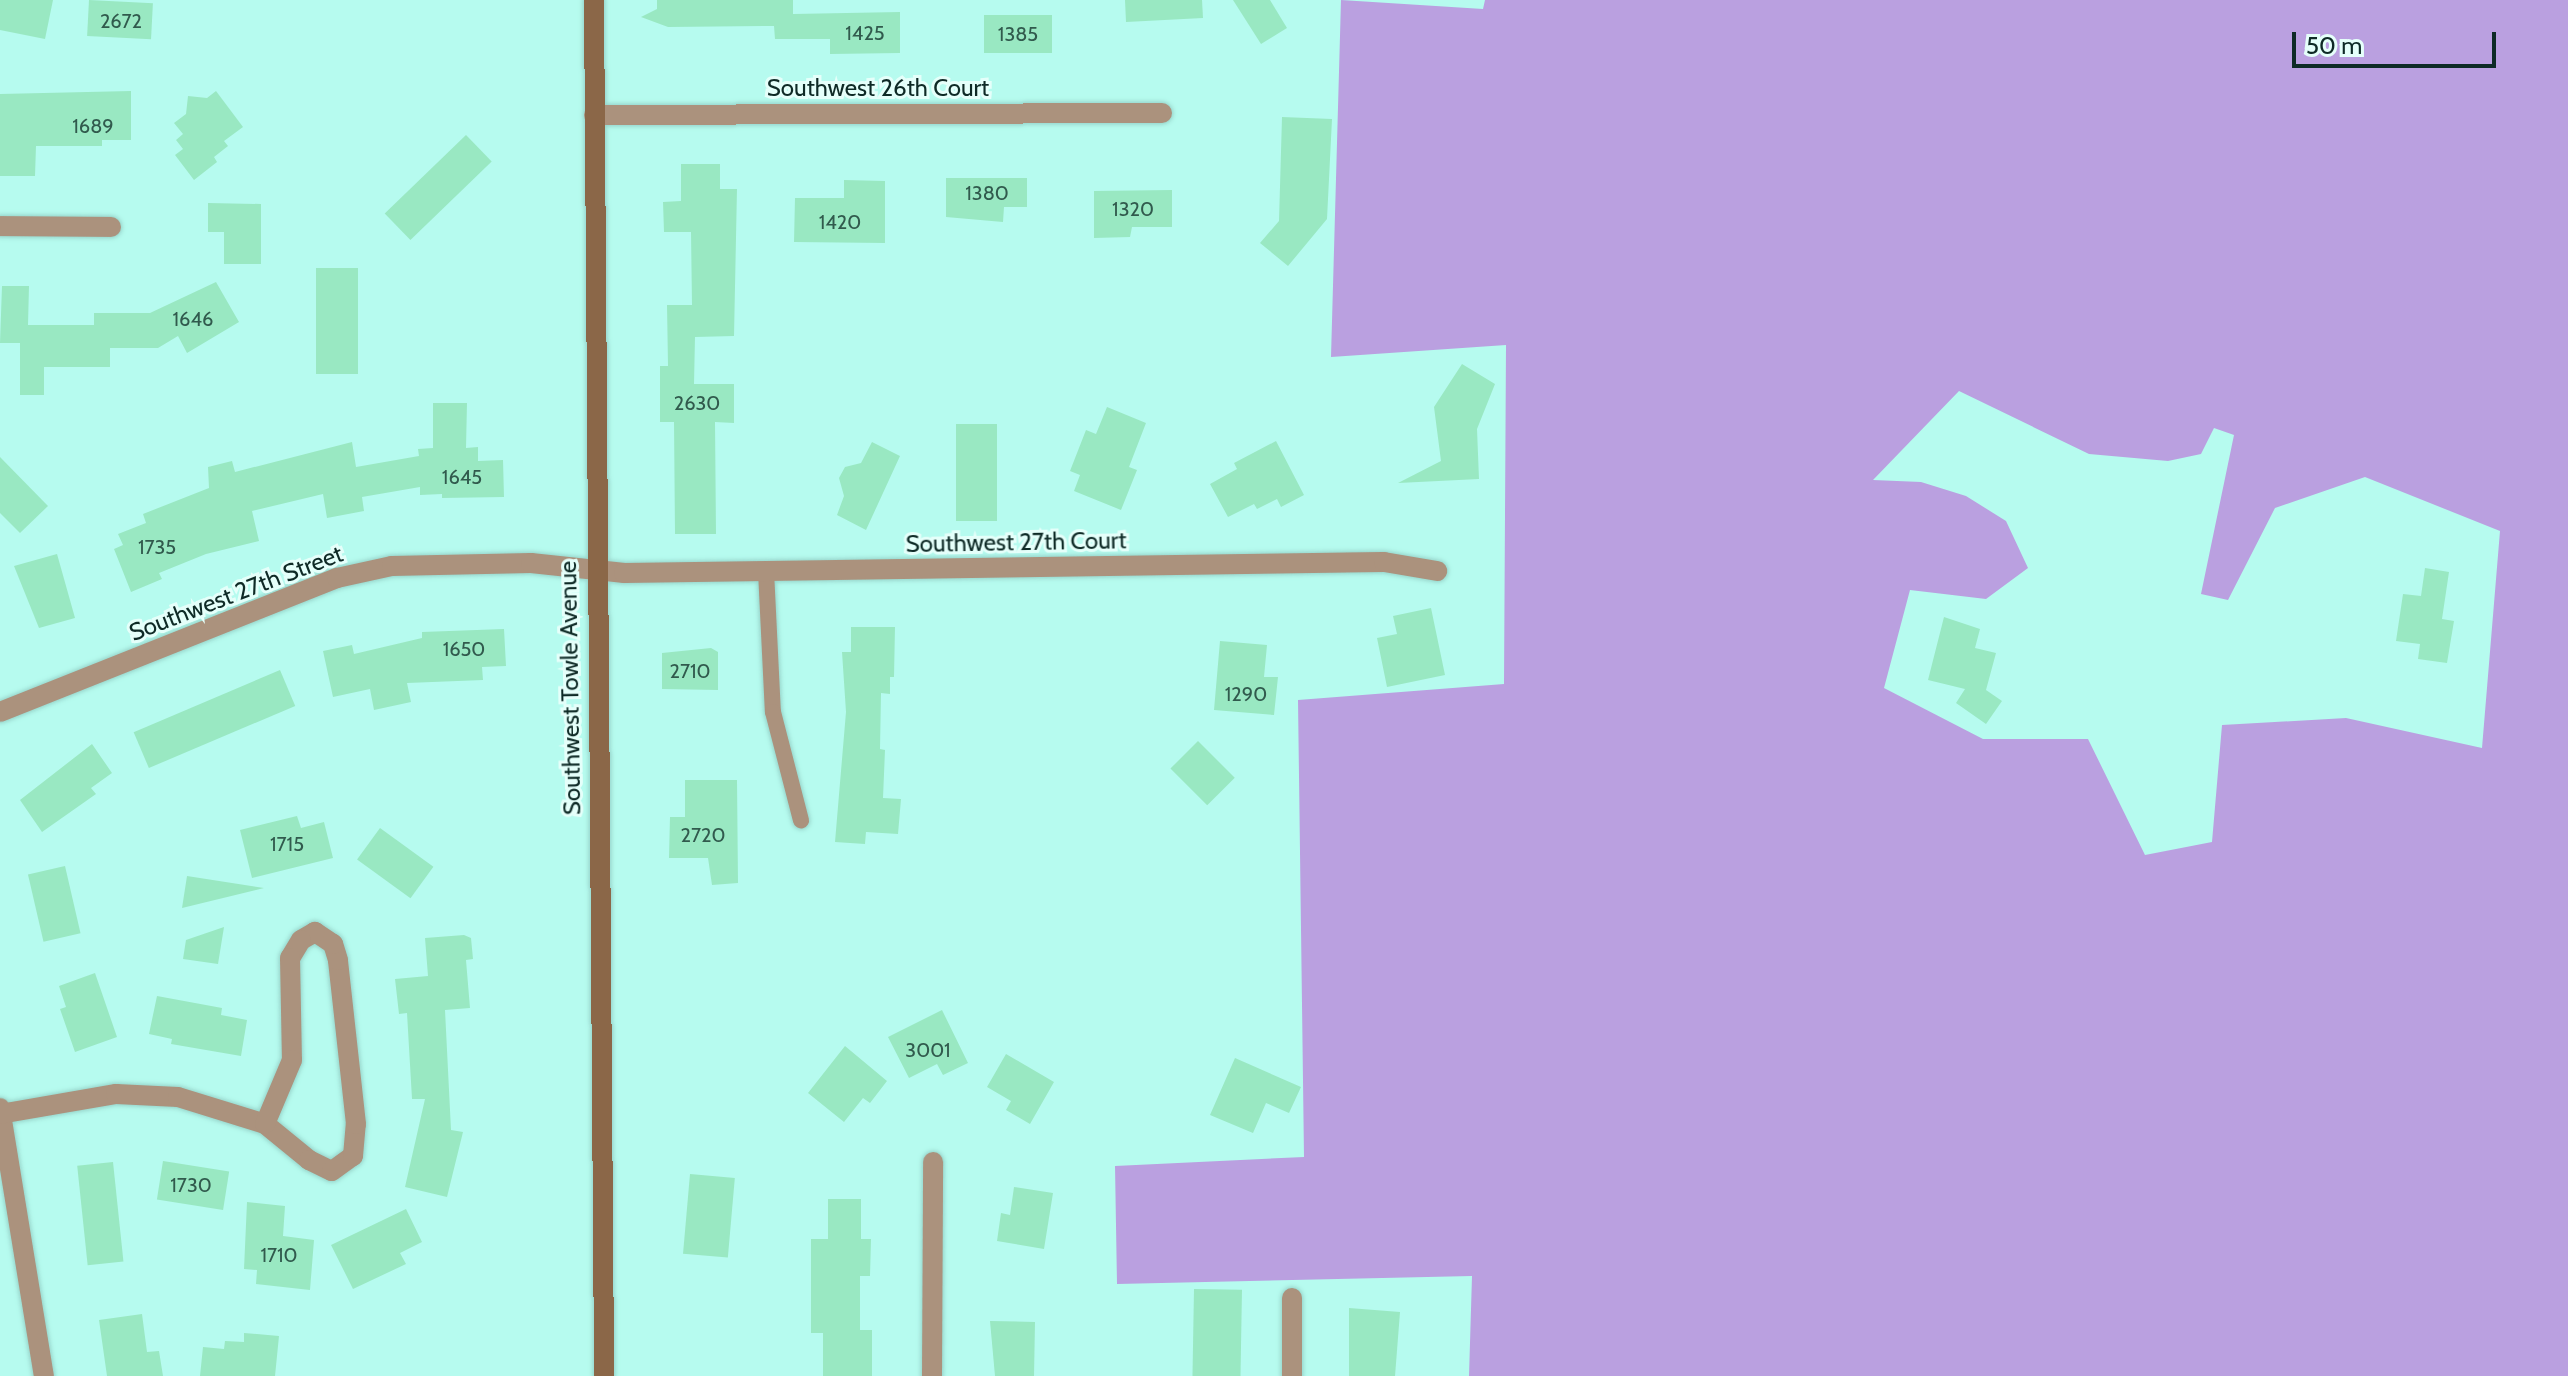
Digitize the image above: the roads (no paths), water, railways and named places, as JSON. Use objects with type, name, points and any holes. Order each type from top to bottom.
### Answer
[{"type":"main road","name":"Southwest Towle Avenue","points":[[594,0],[595,568],[604,1376]]},
{"type":"street","name":"Southwest 26th Court","points":[[594,115],[1162,113]]},
{"type":"street","points":[[0,226],[111,227]]},
{"type":"street","name":"Southwest 27th Street","points":[[0,712],[337,578],[392,566],[452,562],[595,568]]},
{"type":"street","name":"Southwest 27th Court","points":[[595,568],[624,573],[1384,562],[1437,571]]},
{"type":"street","points":[[0,1114],[147,1094],[208,1103],[265,1124],[309,1160],[332,1171],[353,1156],[356,1124],[338,960],[333,944],[315,932],[301,940],[290,958],[292,1060],[265,1124]]},
{"type":"street","points":[[0,1108],[44,1376]]},
{"type":"street","points":[[932,1376],[933,1162]]},
{"type":"street","points":[[1292,1298],[1292,1376]]},
{"type":"lane","points":[[766,571],[773,712],[801,820]]}]
